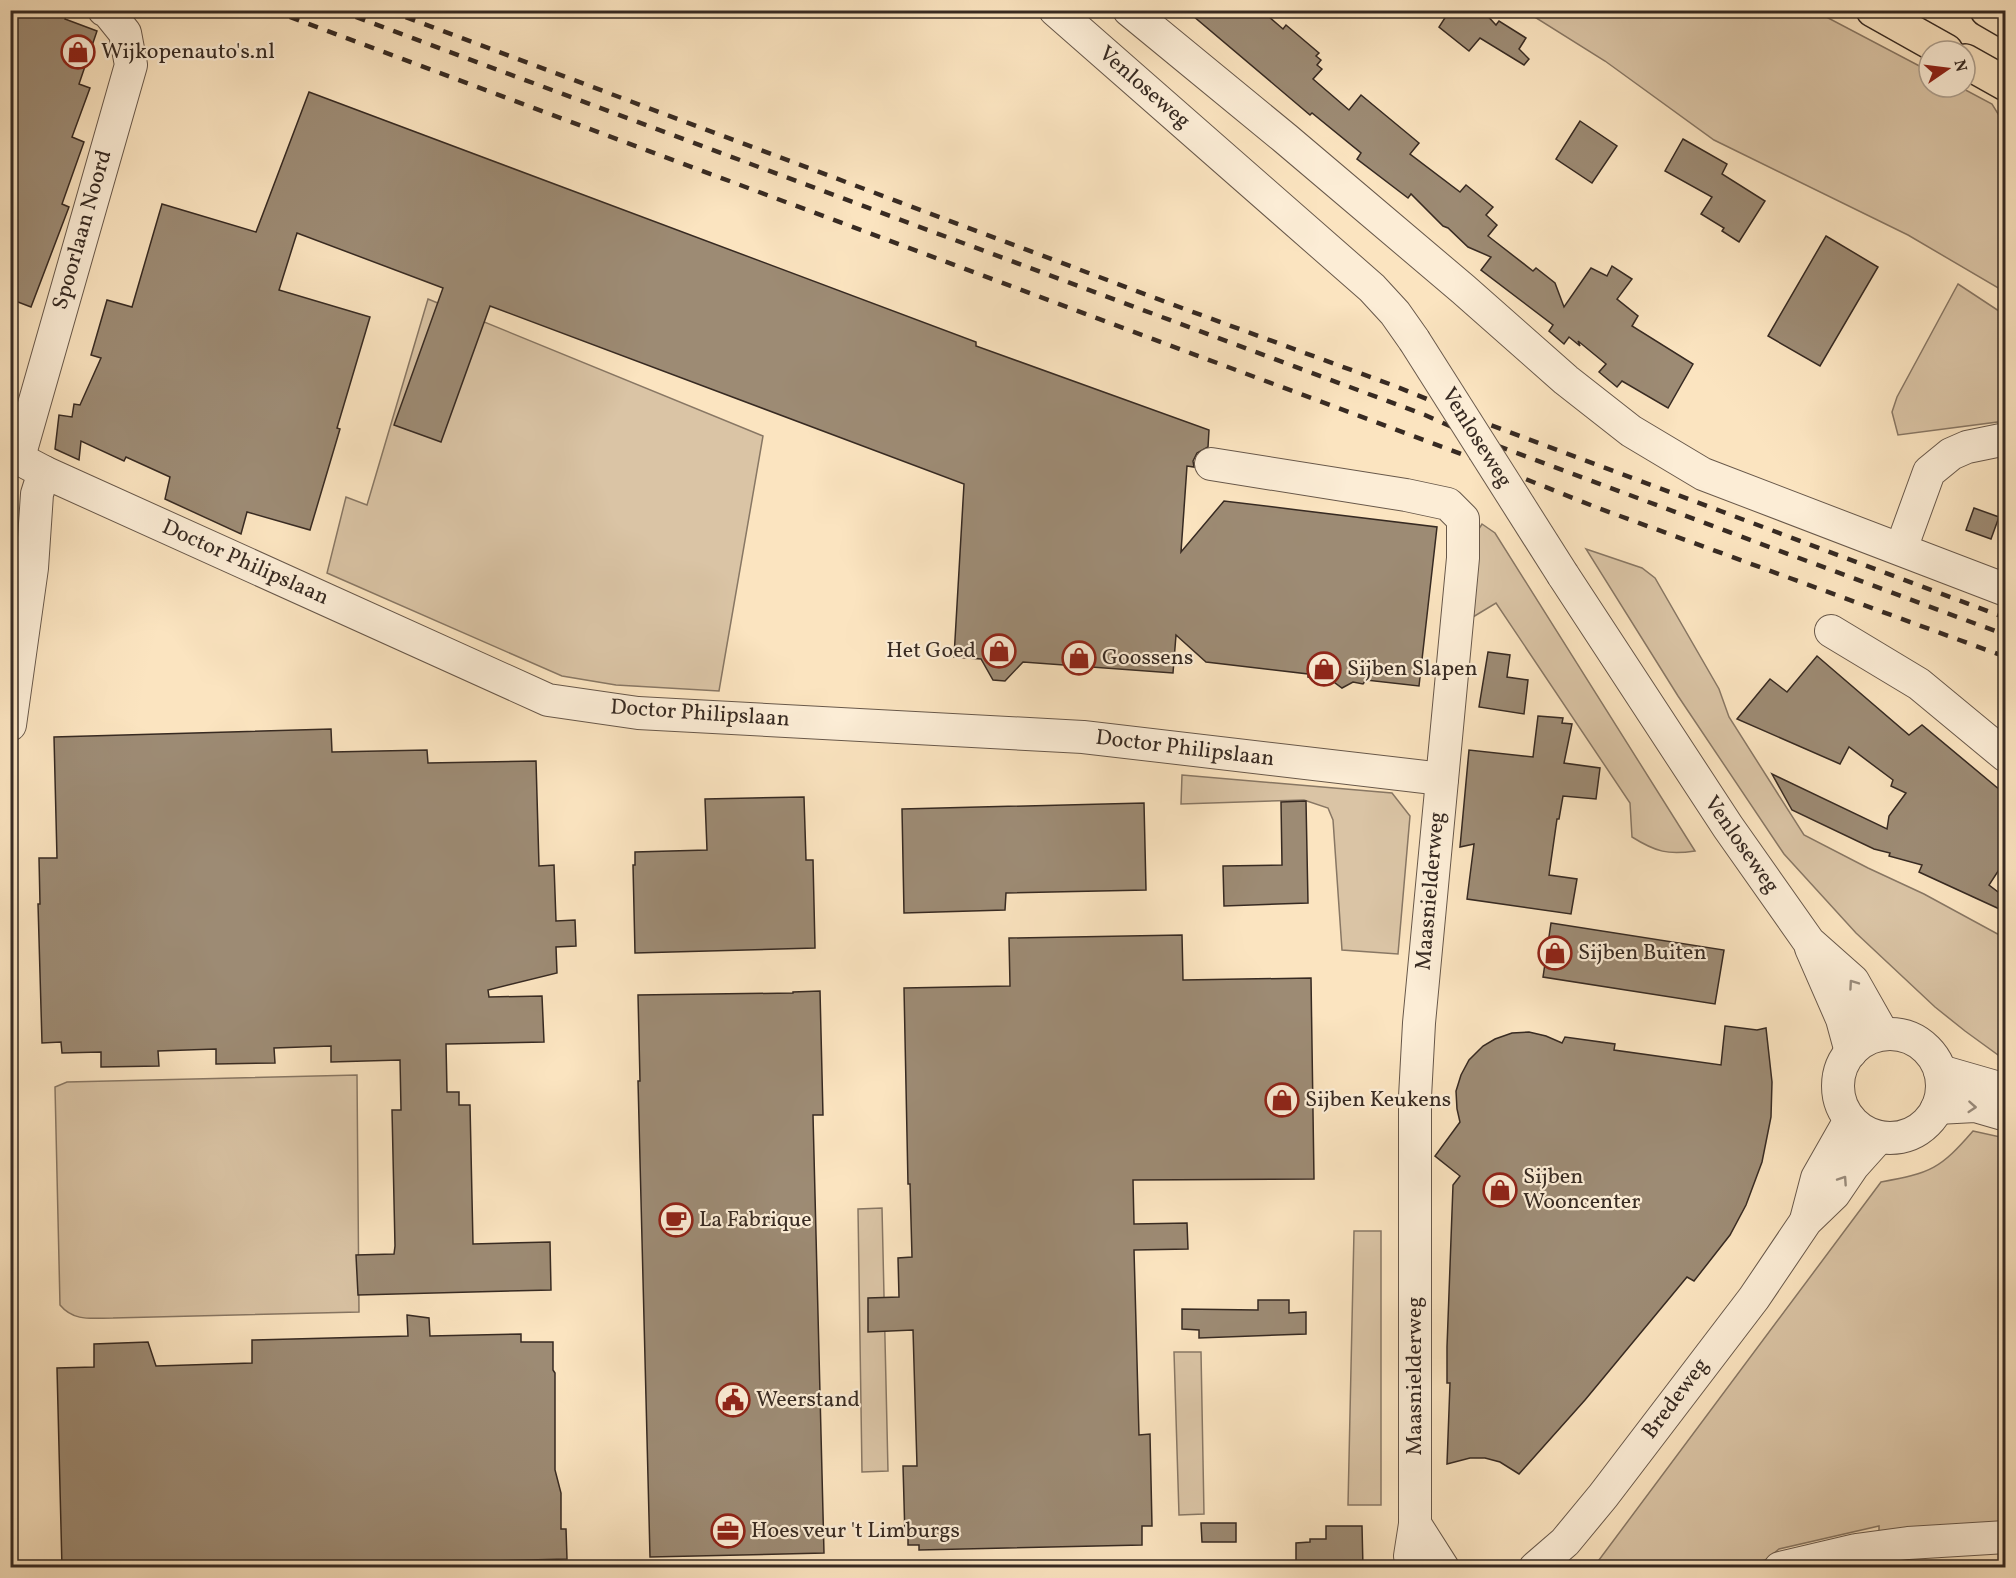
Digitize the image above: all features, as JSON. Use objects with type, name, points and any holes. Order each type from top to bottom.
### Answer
[{"type":"main road","points":[[1873,10],[1925,39]]},
{"type":"main road","points":[[1987,10],[2006,21]]},
{"type":"main road","points":[[1977,68],[2006,84]]},
{"type":"street","name":"Spoorlaan Noord","points":[[10,725],[32,568],[37,494],[24,461],[131,65],[125,33],[104,10]]},
{"type":"street","name":"Venloseweg","points":[[1055,10],[1372,288],[1395,313],[1728,828],[1809,942],[1842,1019],[1851,1052]]},
{"type":"street","points":[[1129,10],[1463,288],[1566,380],[1631,431],[1703,474],[2006,590]]},
{"type":"street","points":[[1901,549],[1929,472],[1951,454],[1967,447],[2006,440]]},
{"type":"street","name":"Doctor Philipslaan","points":[[24,461],[548,700],[638,713],[1083,737],[1442,779]]},
{"type":"street","name":"Maasnielderweg","points":[[1211,464],[1406,495],[1448,504],[1463,519],[1463,558],[1419,1023],[1415,1097],[1415,1524],[1410,1556],[1413,1568]]},
{"type":"street","points":[[1831,632],[1919,684],[2006,756]]},
{"type":"street","name":"Venloseweg","points":[[1809,942],[1853,981],[1883,1034]]},
{"type":"street","points":[[1883,1034],[1903,1036],[1922,1045],[1930,1053],[1940,1071],[1942,1090],[1937,1108],[1926,1123],[1912,1133],[1892,1138],[1879,1137],[1860,1129],[1850,1120],[1840,1101],[1838,1082],[1842,1066],[1851,1052],[1866,1040],[1883,1034]]},
{"type":"street","points":[[1940,1071],[2006,1090]]},
{"type":"street","points":[[1937,1108],[1975,1106],[2006,1115]]},
{"type":"street","name":"Bredeweg","points":[[1806,1221],[1817,1178],[1850,1120]]},
{"type":"street","name":"Bredeweg","points":[[1535,1568],[1565,1542],[1604,1496],[1754,1298],[1806,1221],[1834,1194],[1853,1166],[1879,1137]]},
{"type":"street","points":[[1415,1524],[1443,1568]]},
{"type":"street","points":[[1780,1568],[1856,1550],[1908,1543],[2006,1537]]},
{"type":"shaded area","points":[[1525,11],[1815,11],[1917,65],[1917,99],[1977,99],[1977,96],[1992,104],[2005,125],[2005,292],[1908,235],[1714,140],[1605,61]]},
{"type":"shaded area","points":[[1958,284],[2005,315],[2005,421],[1898,435],[1892,412],[1897,397]]},
{"type":"shaded area","points":[[428,299],[763,436],[719,691],[616,685],[562,676],[327,573],[346,497],[367,505]]},
{"type":"shaded area","points":[[1482,524],[1495,533],[1695,851],[1677,853],[1662,851],[1632,837],[1630,803],[1496,603],[1468,620],[1475,535]]},
{"type":"shaded area","points":[[1586,549],[1642,568],[1655,578],[1719,689],[1729,717],[1804,835],[1924,894],[2005,938],[2005,1060],[1935,1007],[1856,933],[1784,854],[1678,696]]},
{"type":"shaded area","points":[[1182,775],[1392,793],[1410,816],[1398,954],[1342,950],[1333,820],[1328,808],[1304,800],[1181,804]]},
{"type":"shaded area","points":[[357,1075],[359,1312],[91,1318],[77,1317],[60,1305],[55,1087],[67,1082]]},
{"type":"shaded area","points":[[1973,1131],[2005,1138],[2005,1522],[1879,1534],[1879,1526],[1779,1549],[1766,1560],[1731,1567],[1593,1568],[1881,1182],[1912,1176],[1933,1167],[1952,1154]]},
{"type":"shaded area","points":[[882,1208],[888,1471],[862,1472],[858,1209]]},
{"type":"shaded area","points":[[1354,1231],[1381,1231],[1381,1505],[1348,1505]]},
{"type":"shaded area","points":[[1174,1352],[1201,1352],[1204,1514],[1179,1515]]},
{"type":"building","points":[[10,10],[68,10],[65,19],[97,31],[79,84],[90,88],[72,137],[84,142],[62,204],[69,207],[31,307],[10,299]]},
{"type":"building","points":[[1186,10],[1261,10],[1283,29],[1286,25],[1319,53],[1316,56],[1321,60],[1317,65],[1322,69],[1313,79],[1349,110],[1361,95],[1419,143],[1410,154],[1460,192],[1466,185],[1493,207],[1486,215],[1497,225],[1488,236],[1533,271],[1536,268],[1555,283],[1564,307],[1591,268],[1607,276],[1612,266],[1632,279],[1617,299],[1638,316],[1632,326],[1693,364],[1668,408],[1622,381],[1617,387],[1599,372],[1606,364],[1578,341],[1580,346],[1569,337],[1564,344],[1549,331],[1553,325],[1481,270],[1491,257],[1468,247],[1411,194],[1408,198],[1357,159],[1361,153],[1312,113],[1310,115]]},
{"type":"building","points":[[1450,10],[1482,10],[1496,25],[1499,21],[1526,38],[1519,49],[1529,59],[1524,65],[1480,38],[1469,51],[1439,27]]},
{"type":"building","points":[[309,92],[976,342],[976,346],[1209,430],[1208,447],[1197,453],[1193,461],[1194,467],[1187,466],[1181,552],[1224,501],[1437,527],[1419,686],[1366,680],[1363,684],[1353,682],[1342,688],[1331,680],[1308,677],[1308,674],[1206,662],[1176,635],[1173,673],[1023,662],[1005,681],[993,680],[981,659],[954,657],[964,484],[490,306],[441,442],[394,425],[443,288],[297,233],[279,290],[370,317],[310,530],[247,512],[241,534],[165,499],[170,477],[126,457],[124,461],[81,441],[79,460],[55,449],[59,415],[72,417],[74,404],[80,405],[101,358],[91,355],[107,300],[132,307],[162,204],[256,232]]},
{"type":"building","points":[[1580,121],[1617,146],[1592,183],[1556,159]]},
{"type":"building","points":[[1683,139],[1727,164],[1722,174],[1765,201],[1739,242],[1722,231],[1724,228],[1701,214],[1712,197],[1665,171]]},
{"type":"building","points":[[1826,236],[1878,267],[1820,366],[1768,336]]},
{"type":"building","points":[[1974,508],[1999,517],[1991,539],[1966,530]]},
{"type":"building","points":[[1488,652],[1510,655],[1507,677],[1528,680],[1524,714],[1479,707]]},
{"type":"building","points":[[1817,656],[1909,735],[1922,725],[2006,795],[2006,859],[1989,885],[2006,898],[2006,912],[1919,872],[1922,865],[1889,856],[1890,853],[1874,849],[1792,810],[1772,774],[1887,829],[1889,816],[1906,793],[1891,786],[1893,780],[1849,747],[1840,764],[1737,719],[1770,679],[1787,692]]},
{"type":"building","points":[[1538,716],[1563,718],[1562,723],[1572,724],[1564,763],[1600,768],[1596,799],[1563,796],[1559,819],[1557,819],[1549,875],[1577,879],[1571,914],[1467,899],[1474,844],[1460,847],[1469,750],[1533,757]]},
{"type":"building","points":[[331,729],[332,752],[427,750],[428,763],[536,761],[539,866],[554,865],[556,921],[575,920],[576,946],[556,947],[557,973],[488,990],[489,997],[542,996],[544,1042],[446,1044],[447,1092],[459,1092],[459,1105],[470,1105],[473,1244],[550,1242],[551,1290],[358,1295],[356,1255],[394,1254],[392,1110],[401,1110],[400,1060],[331,1062],[331,1046],[274,1048],[275,1063],[216,1064],[216,1049],[158,1051],[159,1066],[101,1067],[101,1052],[62,1053],[61,1042],[42,1043],[39,858],[57,858],[54,737]]},
{"type":"building","points":[[804,797],[806,860],[813,860],[815,948],[635,953],[633,865],[635,865],[635,852],[707,850],[705,799]]},
{"type":"building","points":[[1306,801],[1308,903],[1224,906],[1223,866],[1282,865],[1281,802]]},
{"type":"building","points":[[1144,803],[1146,890],[1006,893],[1005,910],[904,913],[902,809]]},
{"type":"building","points":[[1551,923],[1724,950],[1715,1004],[1543,977]]},
{"type":"building","points":[[1182,935],[1183,980],[1311,978],[1314,1179],[1133,1180],[1134,1224],[1187,1223],[1188,1249],[1134,1250],[1139,1435],[1150,1434],[1152,1526],[1142,1526],[1142,1545],[919,1550],[919,1545],[908,1545],[908,1537],[905,1537],[903,1466],[917,1466],[913,1330],[868,1332],[868,1298],[899,1297],[898,1258],[912,1257],[910,1184],[908,1184],[904,988],[1010,986],[1009,938]]},
{"type":"building","name":"Weerstand","points":[[820,991],[823,1115],[813,1115],[824,1553],[650,1557],[638,1081],[640,1081],[638,995]]},
{"type":"building","points":[[1725,1026],[1757,1030],[1766,1028],[1772,1082],[1771,1117],[1762,1162],[1746,1205],[1730,1235],[1694,1281],[1687,1277],[1585,1400],[1519,1474],[1500,1462],[1485,1458],[1470,1458],[1447,1464],[1450,1383],[1447,1383],[1447,1347],[1453,1185],[1460,1176],[1435,1156],[1460,1122],[1456,1091],[1469,1060],[1483,1046],[1495,1039],[1512,1033],[1529,1032],[1562,1043],[1565,1037],[1615,1044],[1614,1050],[1721,1065]]},
{"type":"building","points":[[1258,1300],[1289,1300],[1289,1313],[1306,1312],[1306,1334],[1199,1338],[1199,1330],[1182,1329],[1182,1309],[1258,1310]]},
{"type":"building","points":[[407,1315],[429,1318],[430,1336],[521,1334],[521,1342],[553,1342],[555,1470],[561,1493],[561,1529],[566,1529],[567,1559],[214,1568],[62,1568],[57,1368],[94,1367],[94,1344],[148,1342],[156,1366],[252,1363],[252,1340],[408,1336]]},
{"type":"building","points":[[1201,1523],[1236,1523],[1236,1542],[1202,1542]]},
{"type":"building","points":[[1326,1526],[1362,1526],[1363,1568],[1327,1568],[1327,1564],[1296,1565],[1296,1543],[1310,1542],[1310,1539],[1326,1539]]},
{"type":"railway","points":[[271,10],[1488,464],[1598,508],[2006,657]]},
{"type":"railway","points":[[337,10],[1425,415],[1479,439],[2006,635]]},
{"type":"railway","points":[[387,10],[1395,386],[1488,424],[2006,618]]},
{"type":"place","name":"Wijkopenauto's.nl","points":[[78,52]]},
{"type":"place","name":"Het Goed","points":[[999,651]]},
{"type":"place","name":"Goossens","points":[[1079,658]]},
{"type":"place","name":"Sijben Slapen","points":[[1324,669]]},
{"type":"place","name":"Sijben Buiten","points":[[1555,953]]},
{"type":"place","name":"Sijben Keukens","points":[[1282,1100]]},
{"type":"place","name":"Sijben Wooncenter","points":[[1500,1190]]},
{"type":"place","name":"La Fabrique","points":[[676,1220]]},
{"type":"place","name":"Weerstand","points":[[733,1400]]},
{"type":"place","name":"Hoes veur 't Limburgs","points":[[728,1531]]}]
